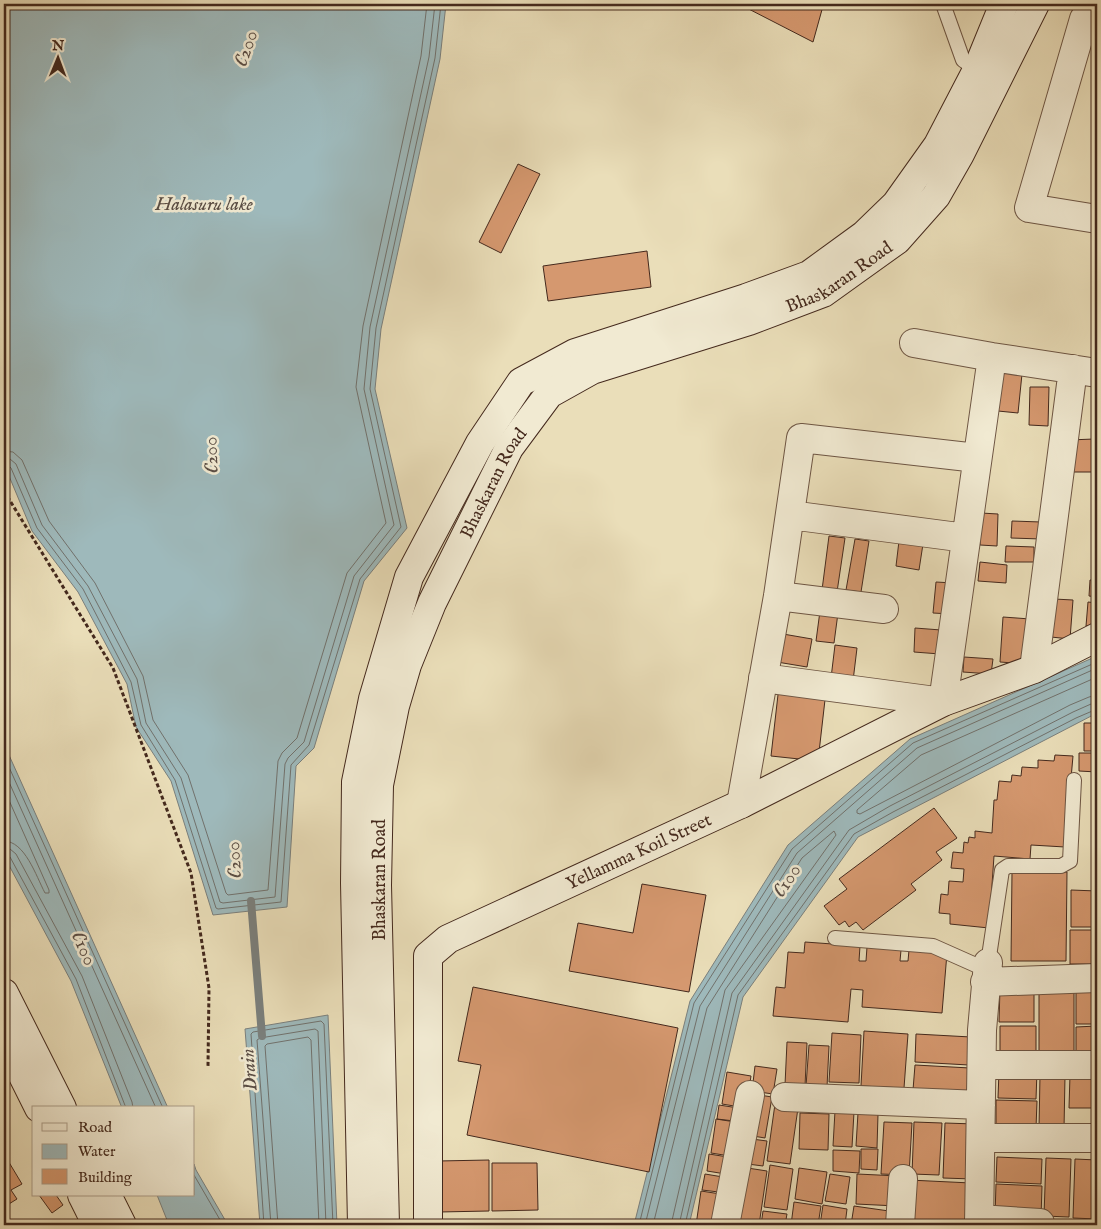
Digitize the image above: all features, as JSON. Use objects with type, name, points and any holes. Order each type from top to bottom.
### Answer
[{"type":"street","name":"Bhaskaran Road","points":[[385,1225],[378,886],[379,785],[395,706],[407,665],[521,382],[575,353],[746,298],[809,275],[864,235],[896,204],[938,145],[976,70],[1004,4]]},
{"type":"street","name":"Bhaskaran Road","points":[[362,1225],[356,902],[356,782],[373,699],[409,577],[496,443],[549,394],[592,370],[748,321],[824,293],[897,240],[936,196],[960,154],[1035,4]]},
{"type":"street","points":[[1097,22],[1084,19],[1029,208],[1097,219]]},
{"type":"street","points":[[914,342],[992,357],[1085,371],[1034,669]]},
{"type":"street","points":[[763,678],[943,702],[992,357]]},
{"type":"street","points":[[741,804],[778,596],[800,438],[977,458]]},
{"type":"street","points":[[790,515],[966,538]]},
{"type":"street","points":[[778,596],[884,609]]},
{"type":"street","name":"Yellamma Koil Street","points":[[428,1225],[428,956],[448,939],[741,804],[943,702],[1034,669],[1097,637]]},
{"type":"street","points":[[1040,1225],[1040,1223],[979,1222],[986,972],[1097,978]]},
{"type":"street","points":[[4,994],[61,1106]]},
{"type":"street","points":[[4,1038],[38,1106]]},
{"type":"street","points":[[982,1065],[1097,1065]]},
{"type":"street","points":[[725,1225],[750,1095]]},
{"type":"street","points":[[785,1097],[981,1105]]},
{"type":"street","points":[[981,1138],[1097,1138]]},
{"type":"street","points":[[900,1225],[903,1179]]},
{"type":"street","points":[[82,1196],[97,1225]]},
{"type":"street","points":[[108,1196],[122,1225]]},
{"type":"lane","points":[[942,4],[964,60],[976,70]]},
{"type":"lane","points":[[836,938],[933,946],[986,972],[1002,870],[1008,866],[1061,866],[1070,861],[1074,780]]},
{"type":"path","points":[[4,491],[113,668],[191,873],[208,988],[208,1066]]},
{"type":"water","name":"Halasuru lake","points":[[4,4],[446,4],[440,59],[381,329],[375,389],[407,528],[364,581],[314,748],[296,766],[287,907],[213,915],[171,781],[136,727],[127,684],[78,592],[32,531],[4,464]]},
{"type":"water","name":"C100","points":[[1097,656],[1097,713],[858,837],[743,997],[689,1225],[634,1225],[690,1001],[788,845],[910,739]]},
{"type":"water","name":"C100","points":[[4,744],[167,1106],[121,1106],[71,981],[4,856]]},
{"type":"water","points":[[328,1015],[337,1225],[260,1225],[245,1029]]},
{"type":"water","points":[[195,1167],[228,1225],[169,1225],[157,1196],[195,1196]]},
{"type":"building","points":[[739,4],[822,4],[823,6],[813,42]]},
{"type":"building","points":[[518,164],[540,174],[501,253],[479,242]]},
{"type":"building","points":[[647,251],[651,287],[548,301],[543,266]]},
{"type":"building","points":[[1001,373],[1022,374],[1018,413],[998,411]]},
{"type":"building","points":[[1030,387],[1049,387],[1048,426],[1029,425]]},
{"type":"building","points":[[1094,439],[1094,472],[1069,472],[1069,440]]},
{"type":"building","points":[[981,513],[998,514],[997,546],[980,545]]},
{"type":"building","points":[[1012,521],[1041,522],[1041,539],[1011,538]]},
{"type":"building","points":[[829,536],[845,538],[837,592],[822,590]]},
{"type":"building","points":[[855,539],[869,541],[861,592],[846,590]]},
{"type":"building","points":[[899,541],[923,544],[919,570],[896,566]]},
{"type":"building","points":[[1006,546],[1034,547],[1034,562],[1005,562]]},
{"type":"building","points":[[980,562],[1007,565],[1006,583],[978,581]]},
{"type":"building","points":[[1090,580],[1097,580],[1097,597],[1089,596]]},
{"type":"building","points":[[936,582],[953,583],[951,614],[933,613]]},
{"type":"building","points":[[1054,599],[1073,600],[1070,639],[1051,637]]},
{"type":"building","points":[[1088,602],[1097,603],[1097,627],[1086,626]]},
{"type":"building","points":[[820,611],[838,613],[834,643],[816,641]]},
{"type":"building","points":[[1003,617],[1030,619],[1027,664],[1000,662]]},
{"type":"building","points":[[915,628],[941,630],[940,654],[914,652]]},
{"type":"building","points":[[783,634],[812,639],[807,667],[777,662]]},
{"type":"building","points":[[835,645],[857,648],[853,681],[831,678]]},
{"type":"building","points":[[964,657],[993,659],[991,674],[963,672]]},
{"type":"building","points":[[779,686],[826,691],[818,761],[771,756]]},
{"type":"building","points":[[1084,723],[1097,723],[1097,751],[1084,751]]},
{"type":"building","points":[[1079,753],[1097,753],[1097,772],[1079,771]]},
{"type":"building","points":[[1055,755],[1073,756],[1065,847],[1031,845],[1030,859],[994,856],[989,928],[950,924],[950,914],[939,913],[941,894],[948,895],[949,881],[963,882],[964,869],[951,868],[953,852],[963,853],[964,842],[968,843],[969,837],[975,838],[975,831],[992,833],[994,800],[997,800],[999,781],[1011,782],[1012,775],[1021,776],[1022,767],[1038,768],[1038,760],[1054,761]]},
{"type":"building","points":[[934,808],[957,838],[936,852],[942,860],[911,884],[916,890],[863,930],[856,922],[849,927],[845,921],[839,925],[824,906],[847,889],[839,879]]},
{"type":"building","points":[[1012,872],[1067,872],[1066,961],[1011,961]]},
{"type":"building","points":[[642,884],[706,895],[689,992],[569,971],[578,923],[633,933]]},
{"type":"building","points":[[1071,890],[1097,891],[1097,927],[1071,927]]},
{"type":"building","points":[[1070,930],[1097,930],[1097,964],[1070,964]]},
{"type":"building","points":[[805,942],[860,946],[859,961],[866,961],[867,947],[901,950],[900,961],[908,961],[909,950],[947,953],[942,1013],[862,1007],[863,990],[851,989],[848,1022],[773,1016],[776,987],[785,988],[788,952],[804,953]]},
{"type":"building","points":[[473,987],[678,1028],[649,1172],[467,1135],[481,1065],[458,1061]]},
{"type":"building","points":[[1000,988],[1034,988],[1034,1022],[999,1022]]},
{"type":"building","points":[[1076,989],[1097,989],[1097,1024],[1076,1024]]},
{"type":"building","points":[[1039,990],[1074,990],[1074,1061],[1039,1061]]},
{"type":"building","points":[[1000,1026],[1036,1026],[1036,1059],[1000,1059]]},
{"type":"building","points":[[1097,1026],[1097,1061],[1076,1061],[1076,1027]]},
{"type":"building","points":[[864,1031],[908,1034],[904,1088],[861,1086]]},
{"type":"building","points":[[832,1033],[861,1035],[859,1083],[829,1082]]},
{"type":"building","points":[[916,1034],[971,1037],[969,1065],[915,1062]]},
{"type":"building","points":[[787,1042],[807,1043],[805,1086],[785,1085]]},
{"type":"building","points":[[809,1045],[829,1046],[827,1087],[806,1086]]},
{"type":"building","points":[[915,1065],[970,1068],[968,1093],[913,1090]]},
{"type":"building","points":[[755,1066],[777,1069],[773,1094],[752,1091]]},
{"type":"building","points":[[999,1071],[1037,1071],[1036,1099],[998,1098]]},
{"type":"building","points":[[727,1072],[751,1076],[746,1108],[722,1104]]},
{"type":"building","points":[[1040,1075],[1065,1076],[1064,1129],[1039,1129]]},
{"type":"building","points":[[1070,1075],[1097,1075],[1097,1108],[1069,1108]]},
{"type":"building","points":[[4,1089],[8,1089],[7,1128],[4,1128]]},
{"type":"building","points":[[753,1094],[772,1097],[765,1138],[747,1135]]},
{"type":"building","points":[[996,1100],[1037,1101],[1036,1128],[996,1127]]},
{"type":"building","points":[[775,1104],[798,1108],[790,1164],[767,1161]]},
{"type":"building","points":[[719,1105],[745,1109],[743,1122],[717,1119]]},
{"type":"building","points":[[835,1111],[854,1112],[852,1147],[833,1146]]},
{"type":"building","points":[[800,1113],[829,1114],[828,1150],[799,1149]]},
{"type":"building","points":[[858,1113],[878,1114],[877,1148],[856,1146]]},
{"type":"building","points":[[716,1119],[742,1123],[736,1157],[711,1153]]},
{"type":"building","points":[[884,1122],[912,1123],[909,1175],[881,1174]]},
{"type":"building","points":[[914,1122],[942,1123],[939,1175],[912,1174]]},
{"type":"building","points":[[945,1123],[975,1124],[973,1179],[943,1178]]},
{"type":"building","points":[[744,1138],[767,1141],[763,1166],[740,1163]]},
{"type":"building","points":[[861,1149],[878,1149],[877,1170],[861,1169]]},
{"type":"building","points":[[833,1150],[860,1151],[859,1173],[833,1171]]},
{"type":"building","points":[[4,1154],[22,1184],[11,1190],[17,1199],[4,1207]]},
{"type":"building","points":[[709,1154],[734,1158],[732,1175],[707,1171]]},
{"type":"building","points":[[997,1157],[1042,1159],[1041,1184],[996,1182]]},
{"type":"building","points":[[1046,1158],[1071,1159],[1069,1217],[1044,1216]]},
{"type":"building","points":[[1075,1159],[1097,1160],[1097,1219],[1073,1218]]},
{"type":"building","points":[[489,1160],[489,1211],[439,1212],[438,1161]]},
{"type":"building","points":[[492,1163],[537,1163],[538,1210],[492,1211]]},
{"type":"building","points":[[770,1165],[793,1169],[787,1210],[764,1207]]},
{"type":"building","points":[[741,1167],[767,1171],[759,1225],[733,1222]]},
{"type":"building","points":[[799,1168],[827,1172],[822,1204],[795,1199]]},
{"type":"building","points":[[705,1174],[729,1178],[727,1193],[702,1190]]},
{"type":"building","points":[[830,1174],[850,1177],[846,1204],[825,1201]]},
{"type":"building","points":[[857,1174],[899,1176],[897,1206],[856,1204]]},
{"type":"building","points":[[909,1180],[971,1183],[969,1223],[907,1221]]},
{"type":"building","points":[[996,1184],[1042,1186],[1041,1218],[995,1216]]},
{"type":"building","points":[[701,1191],[727,1195],[722,1225],[696,1225]]},
{"type":"building","points":[[40,1196],[57,1196],[63,1205],[52,1213]]},
{"type":"building","points":[[794,1202],[821,1206],[818,1225],[791,1225]]},
{"type":"building","points":[[823,1205],[847,1209],[845,1225],[820,1225]]},
{"type":"building","points":[[854,1206],[896,1212],[894,1225],[851,1225]]},
{"type":"building","points":[[763,1211],[787,1214],[785,1225],[761,1225]]},
{"type":"waterway","name":"Drain","points":[[251,901],[262,1036]]},
{"type":"water label","name":"C200","points":[[245,48]]},
{"type":"water label","name":"C200","points":[[210,455]]},
{"type":"water label","name":"C200","points":[[233,860]]}]
